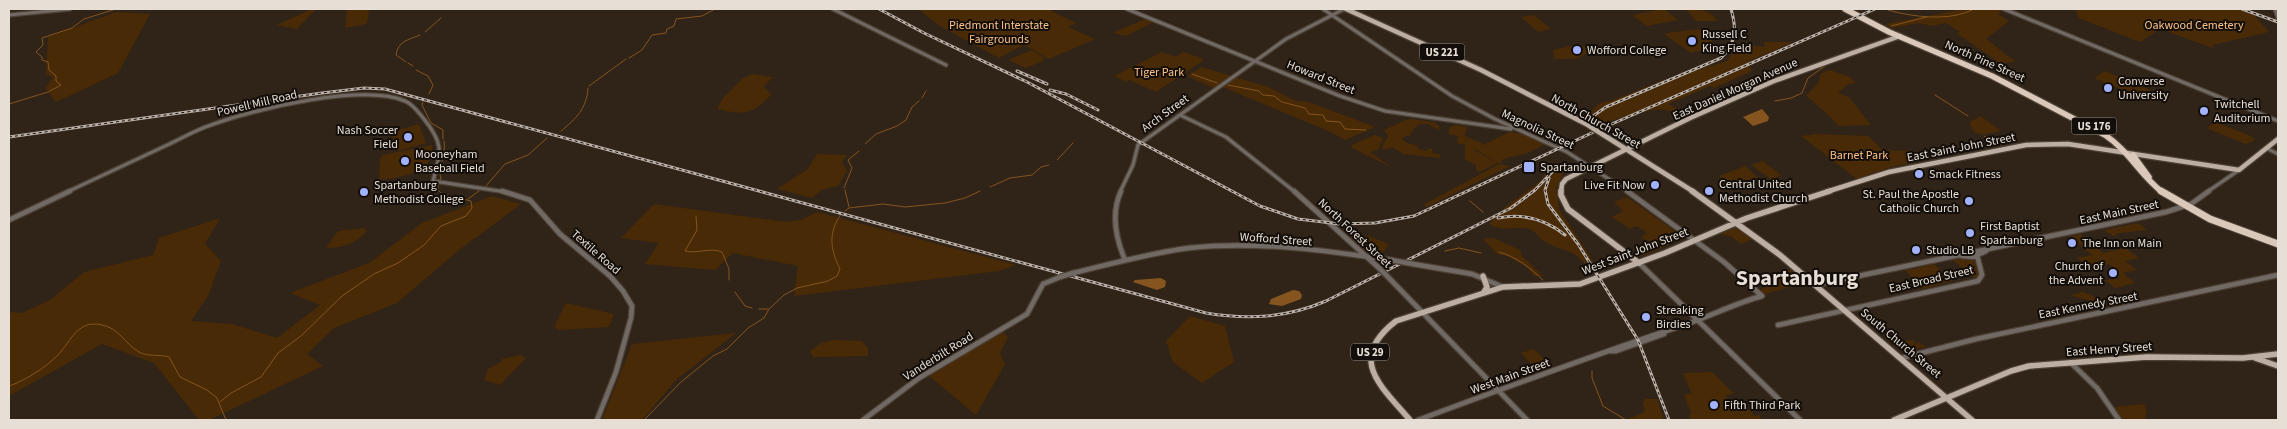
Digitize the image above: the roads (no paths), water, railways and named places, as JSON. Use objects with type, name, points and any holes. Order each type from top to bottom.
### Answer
[{"type":"highway","name":"North Pine Street","points":[[1845,9],[1889,32],[1901,36]]},
{"type":"highway","name":"North Pine Street","points":[[1850,9],[1901,36],[1992,76],[2119,140],[2148,181],[2187,206],[2278,244]]},
{"type":"highway","name":"North Pine Street","points":[[1889,32],[1892,38]]},
{"type":"main road","name":"North Church Street","points":[[1345,9],[1481,70],[1602,134],[1736,222],[1815,285]]},
{"type":"main road","name":"East Daniel Morgan Avenue","points":[[1639,263],[1572,211],[1564,202],[1561,190],[1564,181],[1684,121],[1779,79],[1901,36]]},
{"type":"main road","name":"East Main Street","points":[[2239,170],[2278,139]]},
{"type":"main road","name":"East Saint John Street","points":[[1736,222],[1919,164],[2026,145],[2048,143],[2239,170]]},
{"type":"main road","name":"West Saint John Street","points":[[1410,420],[1377,380],[1373,372],[1370,354],[1377,337],[1396,321],[1503,287],[1574,285],[1639,263],[1736,222]]},
{"type":"main road","points":[[1483,276],[1487,287],[1484,292]]},
{"type":"main road","name":"South Church Street","points":[[1815,285],[1972,420]]},
{"type":"main road","name":"East Henry Street","points":[[1894,420],[2019,368],[2034,365],[2149,357],[2252,357],[2278,354]]},
{"type":"main road","points":[[2252,357],[2278,366]]},
{"type":"street","points":[[9,15],[70,9]]},
{"type":"street","points":[[833,9],[946,65]]},
{"type":"street","name":"Howard Street","points":[[1127,9],[1362,104],[1389,112],[1516,130]]},
{"type":"street","name":"Magnolia Street","points":[[1323,9],[1438,89],[1516,130],[1564,150],[1591,166],[1732,268],[1762,296]]},
{"type":"street","name":"Arch Street","points":[[1125,260],[1117,242],[1116,205],[1118,193],[1133,165],[1138,145],[1297,32],[1345,9]]},
{"type":"street","points":[[2004,9],[2278,122]]},
{"type":"street","points":[[2275,9],[2278,18]]},
{"type":"street","name":"Powell Mill Road","points":[[9,220],[203,127],[249,113],[341,95],[391,97],[405,100],[413,106],[436,134],[440,144],[440,156],[433,181]]},
{"type":"street","name":"North Forest Street","points":[[1180,115],[1226,137],[1278,176],[1368,257],[1526,420]]},
{"type":"street","points":[[2266,148],[2278,152]]},
{"type":"street","name":"East Main Street","points":[[1815,285],[2148,216],[2187,206],[2239,170]]},
{"type":"street","name":"Textile Road","points":[[433,181],[501,191],[530,200],[557,231],[610,276],[623,291],[632,306],[631,318],[616,372],[596,420]]},
{"type":"street","name":"Wofford Street","points":[[1028,314],[1042,286],[1047,281],[1125,260],[1194,248],[1263,247],[1368,257],[1483,276],[1503,287]]},
{"type":"street","name":"East Broad Street","points":[[1778,325],[1842,309],[1978,281],[1982,276],[1977,257],[1980,253],[1995,248]]},
{"type":"street","name":"East Main Street","points":[[1945,258],[1977,257]]},
{"type":"street","points":[[1639,263],[1800,420]]},
{"type":"street","name":"East Kennedy Street","points":[[1902,358],[2001,333],[2278,275]]},
{"type":"street","name":"West Main Street","points":[[1418,420],[1609,351],[1616,352],[1698,321],[1738,302],[1762,296]]},
{"type":"street","name":"Vanderbilt Road","points":[[864,420],[919,378],[1028,314]]},
{"type":"street","points":[[2071,363],[2096,388],[2119,420]]},
{"type":"waterway","points":[[9,104],[48,92],[61,85],[56,81],[56,76],[49,70],[48,62],[42,60],[42,57],[36,52],[43,45],[42,38],[72,28],[84,19],[116,9]]},
{"type":"waterway","points":[[629,58],[642,50],[652,35],[666,33],[667,29],[674,26],[676,19],[702,16],[715,9]]},
{"type":"waterway","points":[[1888,10],[1909,15],[1943,17],[1954,16],[1974,9]]},
{"type":"waterway","points":[[1891,26],[1927,17]]},
{"type":"waterway","points":[[425,32],[441,18]]},
{"type":"waterway","points":[[406,62],[396,55],[397,50],[404,42],[420,35]]},
{"type":"waterway","points":[[589,86],[626,59]]},
{"type":"waterway","points":[[408,63],[413,66]]},
{"type":"waterway","points":[[1775,101],[1791,98],[1802,93],[1808,78],[1825,66]]},
{"type":"waterway","points":[[416,70],[428,76],[433,85],[429,94]]},
{"type":"waterway","points":[[1192,74],[1217,83]]},
{"type":"waterway","points":[[1228,85],[1259,91],[1263,95],[1274,96],[1282,102],[1305,108],[1309,114],[1323,115],[1326,121],[1340,122],[1345,129],[1366,130]]},
{"type":"waterway","points":[[561,131],[580,113],[588,88]]},
{"type":"waterway","points":[[922,98],[926,91]]},
{"type":"waterway","points":[[1935,95],[1968,116]]},
{"type":"waterway","points":[[865,144],[876,134],[897,126],[906,120],[912,107],[919,101]]},
{"type":"waterway","points":[[423,102],[422,105],[431,123],[443,130],[443,139]]},
{"type":"waterway","points":[[1984,136],[2003,145]]},
{"type":"waterway","points":[[485,187],[505,164],[528,155],[547,138]]},
{"type":"waterway","points":[[441,180],[440,171],[445,146],[444,141]]},
{"type":"waterway","points":[[1057,160],[1073,143]]},
{"type":"waterway","points":[[844,188],[852,168],[848,160],[859,151]]},
{"type":"waterway","points":[[990,187],[1010,178],[1032,175],[1041,167],[1049,165]]},
{"type":"waterway","points":[[220,402],[231,393],[261,377],[278,353],[301,336],[342,296],[374,274],[398,263],[424,245],[441,226],[466,216],[472,208],[471,201],[442,194],[438,190],[438,184]]},
{"type":"waterway","points":[[845,190],[849,207]]},
{"type":"waterway","points":[[468,199],[479,191]]},
{"type":"waterway","points":[[845,211],[849,208],[883,204],[905,207],[945,203],[965,198],[980,191]]},
{"type":"waterway","points":[[1470,201],[1483,212]]},
{"type":"waterway","points":[[644,420],[681,382],[713,356],[727,349],[748,328],[764,318],[769,309],[784,295],[797,288],[828,281],[837,276],[840,269],[832,248],[832,234],[841,214]]},
{"type":"waterway","points":[[696,216],[697,230],[685,251],[713,250],[722,252],[729,269],[729,280]]},
{"type":"waterway","points":[[1445,251],[1459,248],[1481,253]]},
{"type":"waterway","points":[[1499,252],[1517,260],[1543,280]]},
{"type":"waterway","points":[[735,292],[745,306],[752,308]]},
{"type":"waterway","points":[[759,309],[768,309]]},
{"type":"waterway","points":[[9,386],[48,364],[81,328],[87,325],[102,325],[113,329],[139,352],[169,357],[180,377],[207,390],[217,398],[226,420]]},
{"type":"waterway","points":[[1592,371],[1592,378],[1603,406],[1626,420]]},
{"type":"railway","points":[[879,9],[924,33],[1027,82],[1260,206],[1298,219],[1340,224],[1375,223],[1414,216],[1598,130],[1875,9]]},
{"type":"railway","points":[[1589,119],[1606,107],[1721,58],[1730,47],[1734,35],[1731,9]]},
{"type":"railway","points":[[2242,9],[2278,22]]},
{"type":"railway","points":[[1017,71],[1047,84]]},
{"type":"railway","points":[[9,137],[322,93],[364,88],[385,89],[1206,313],[1252,317],[1296,311],[1326,301],[1511,208],[1535,190],[1555,169]]},
{"type":"railway","points":[[1050,90],[1066,94],[1098,110]]},
{"type":"railway","points":[[1549,178],[1545,190],[1548,204],[1578,244],[1638,340],[1669,420]]},
{"type":"railway","points":[[1498,218],[1516,216],[1542,221],[1565,235]]},
{"type":"place","name":"Russell C King Field","points":[[1692,41]]},
{"type":"place","name":"Wofford College","points":[[1577,50]]},
{"type":"place","name":"Converse University","points":[[2108,88]]},
{"type":"place","name":"Twitchell Auditorium","points":[[2204,111]]},
{"type":"place","name":"Nash Soccer Field","points":[[408,137]]},
{"type":"place","name":"Mooneyham Baseball Field","points":[[405,161]]},
{"type":"place","name":"Spartanburg","points":[[1529,167]]},
{"type":"place","name":"Smack Fitness","points":[[1919,174]]},
{"type":"place","name":"Live Fit Now","points":[[1655,185]]},
{"type":"place","name":"Central United Methodist Church","points":[[1709,191]]},
{"type":"place","name":"Spartanburg Methodist College","points":[[364,192]]},
{"type":"place","name":"St. Paul the Apostle Catholic Church","points":[[1969,201]]},
{"type":"place","name":"First Baptist Spartanburg","points":[[1970,233]]},
{"type":"place","name":"The Inn on Main","points":[[2072,243]]},
{"type":"place","name":"Studio LB","points":[[1916,250]]},
{"type":"place","name":"Church of the Advent","points":[[2113,273]]},
{"type":"place","name":"Streaking Birdies","points":[[1646,317]]},
{"type":"place","name":"Fifth Third Park","points":[[1714,405]]},
{"type":"district","name":"Spartanburg","points":[[1797,277]]},
{"type":"park label","name":"Oakwood Cemetery","points":[[2194,25]]},
{"type":"park label","name":"Piedmont Interstate Fairgrounds","points":[[999,32]]},
{"type":"park label","name":"Tiger Park","points":[[1159,72]]},
{"type":"park label","name":"Barnet Park","points":[[1859,155]]}]
